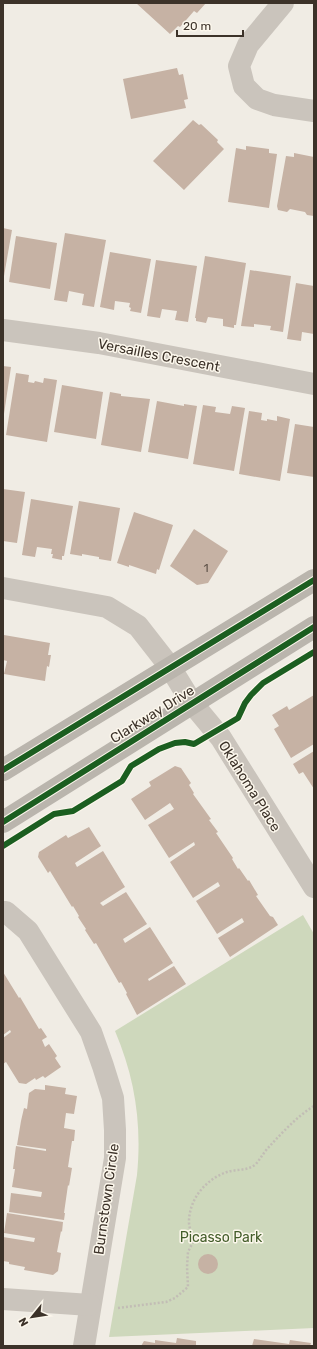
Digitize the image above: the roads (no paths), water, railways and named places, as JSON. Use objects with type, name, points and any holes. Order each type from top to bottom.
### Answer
[{"type":"street","points":[[283,3],[248,45],[239,66],[244,86],[257,99],[274,105],[314,111]]},
{"type":"street","name":"Versailles Crescent","points":[[3,330],[98,343],[314,384]]},
{"type":"street","points":[[3,770],[314,580]]},
{"type":"street","name":"Oklahoma Place","points":[[3,588],[107,608],[138,626],[170,667],[192,703],[221,738],[314,887]]},
{"type":"street","name":"Clarkway Drive","points":[[3,822],[314,627]]},
{"type":"street","name":"Burnstown Circle","points":[[3,912],[6,912],[28,931],[91,1032],[104,1066],[112,1098],[116,1130],[115,1158],[84,1346]]},
{"type":"street","points":[[3,1299],[90,1305]]},
{"type":"park label","name":"Picasso Park","points":[[221,1237]]}]
